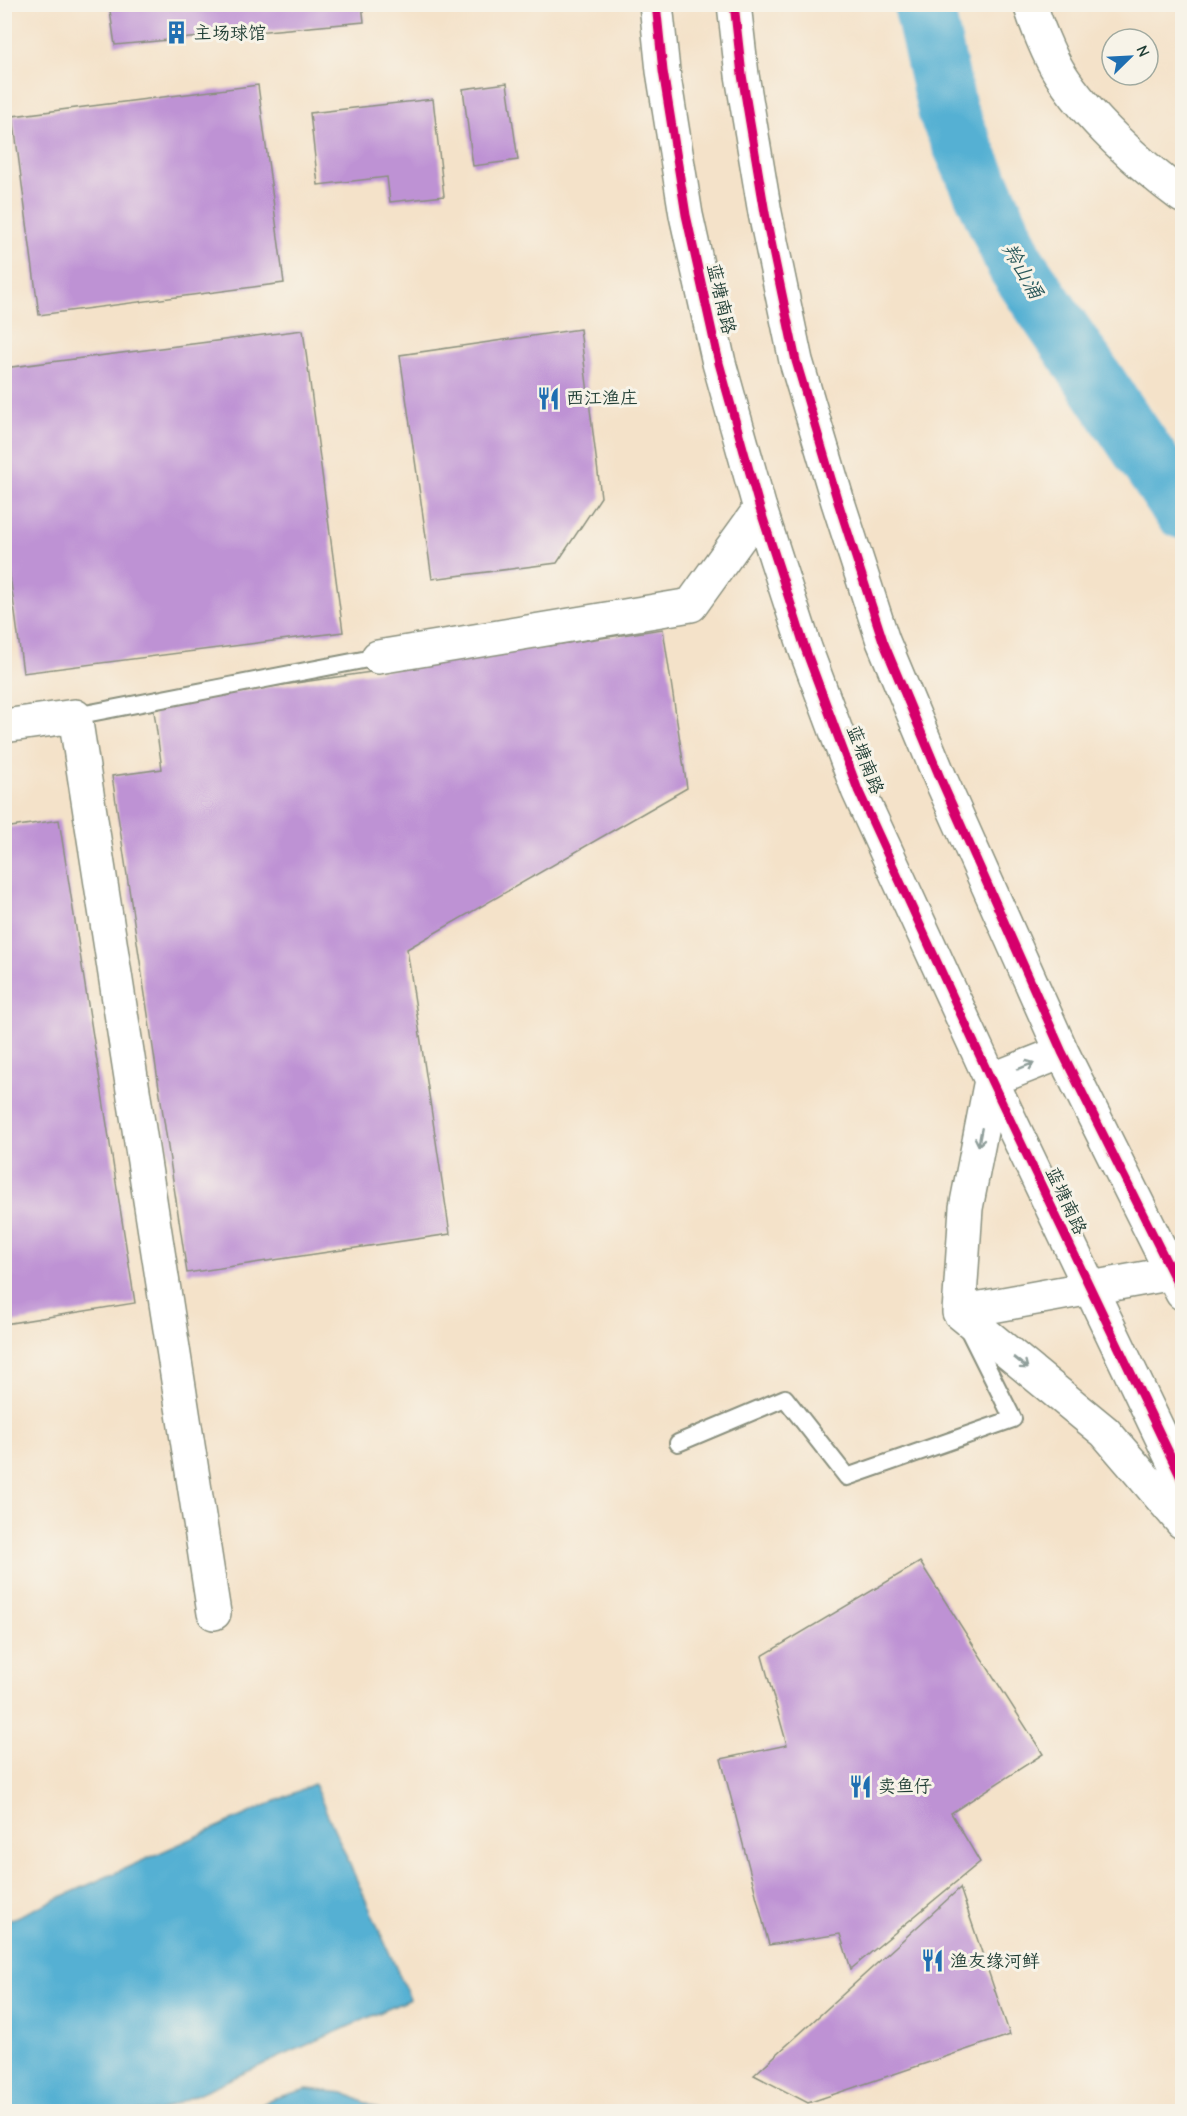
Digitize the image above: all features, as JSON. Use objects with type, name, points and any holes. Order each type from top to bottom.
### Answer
[{"type":"main road","name":"蓝塘南路","points":[[656,4],[663,70],[686,215],[719,363],[760,509],[806,648],[858,790],[991,1080],[1182,1480]]},
{"type":"main road","points":[[734,4],[742,75],[765,213],[796,361],[838,502],[883,640],[941,780],[1062,1052],[1178,1283],[1089,1288],[959,1312]]},
{"type":"main road","points":[[1030,4],[1059,72],[1092,115],[1160,180],[1182,196]]},
{"type":"main road","points":[[378,657],[691,605],[760,509]]},
{"type":"main road","points":[[4,726],[75,716],[214,1613]]},
{"type":"main road","points":[[959,1312],[966,1208],[991,1080],[1062,1052]]},
{"type":"main road","points":[[959,1312],[1105,1432],[1182,1522]]},
{"type":"lane","points":[[75,716],[378,657]]},
{"type":"lane","points":[[678,1443],[785,1398],[846,1477],[1013,1419],[959,1312]]},
{"type":"water","points":[[314,1784],[410,1999],[159,2111],[5,2111],[5,1922]]},
{"type":"water","points":[[307,2089],[345,2093],[382,2111],[252,2111],[271,2099]]},
{"type":"building","name":"主场球馆","points":[[109,4],[362,4],[364,22],[115,45]]},
{"type":"building","points":[[507,83],[518,160],[473,166],[463,89]]},
{"type":"building","points":[[258,85],[284,283],[39,315],[13,116]]},
{"type":"building","points":[[433,99],[444,196],[390,202],[387,177],[318,185],[310,113]]},
{"type":"building","points":[[580,329],[601,497],[557,563],[432,579],[400,355]]},
{"type":"building","points":[[303,330],[343,632],[23,673],[4,530],[4,368]]},
{"type":"building","points":[[663,629],[687,788],[407,949],[450,1234],[187,1273],[112,776],[162,769],[153,704]]},
{"type":"building","points":[[59,820],[135,1303],[4,1324],[4,828]]},
{"type":"building","name":"卖鱼仔","points":[[920,1562],[1043,1754],[951,1813],[980,1862],[851,1969],[840,1934],[769,1945],[721,1759],[787,1745],[762,1656]]},
{"type":"building","name":"渔友缘河鲜","points":[[960,1888],[1010,2035],[808,2103],[754,2075]]},
{"type":"waterway","name":"羚山涌","points":[[923,4],[948,113],[1017,266],[1182,509]]},
{"type":"cycle path","points":[[656,4],[663,71],[686,215],[719,363],[760,509],[805,648],[858,790],[991,1080],[1182,1480]]},
{"type":"cycle path","points":[[734,4],[742,75],[765,213],[796,361],[883,641],[941,780],[1062,1052],[1182,1293]]},
{"type":"place","name":"主场球馆","points":[[176,33]]},
{"type":"place","name":"西江渔庄","points":[[548,398]]},
{"type":"place","name":"卖鱼仔","points":[[860,1786]]},
{"type":"place","name":"渔友缘河鲜","points":[[932,1961]]}]
